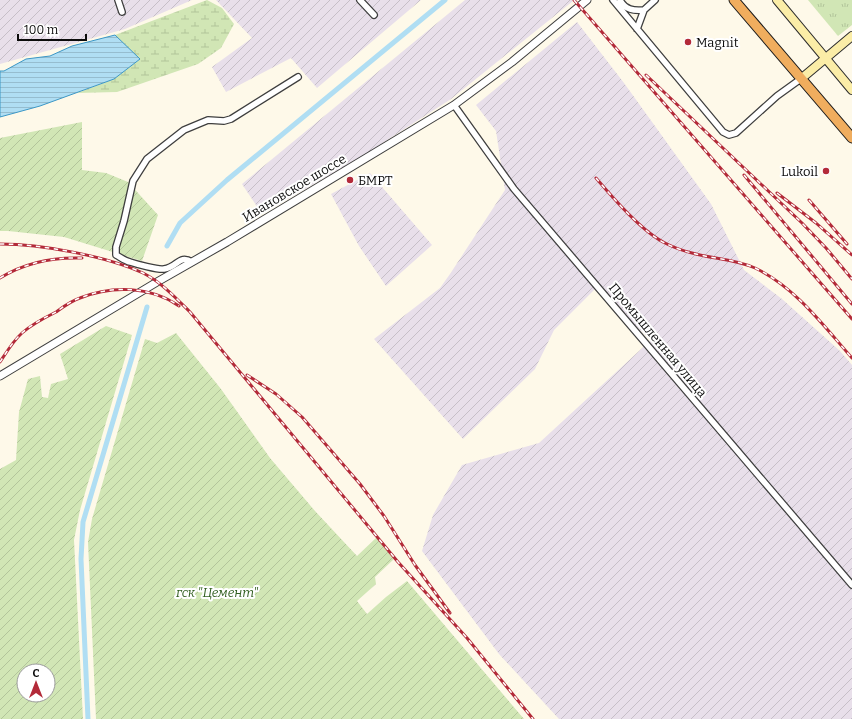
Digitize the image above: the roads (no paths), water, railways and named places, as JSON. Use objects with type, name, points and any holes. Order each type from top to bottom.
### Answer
[{"type":"highway","points":[[734,0],[852,138]]},
{"type":"main road","points":[[777,0],[852,90]]},
{"type":"main road","points":[[802,78],[852,36]]},
{"type":"street","points":[[118,0],[122,12]]},
{"type":"street","points":[[360,0],[374,16]]},
{"type":"street","points":[[613,0],[723,132],[729,135],[736,134],[777,96],[802,78]]},
{"type":"street","points":[[620,0],[626,8],[644,10]]},
{"type":"street","points":[[637,29],[644,10],[655,0]]},
{"type":"street","name":"Ивановское шоссе","points":[[0,376],[233,239],[454,105],[512,62],[586,1]]},
{"type":"street","points":[[192,262],[187,258],[184,258],[171,267],[160,269],[129,262],[116,255],[116,247],[124,221],[133,180],[147,159],[184,130],[208,120],[224,121],[231,119],[298,77]]},
{"type":"street","name":"Промышленная улица","points":[[454,105],[514,189],[852,585]]},
{"type":"water","points":[[115,35],[140,59],[114,79],[40,106],[0,117],[0,71],[4,71],[26,59],[50,56],[72,46]]},
{"type":"waterway","points":[[167,246],[180,223],[227,180],[445,0]]},
{"type":"waterway","points":[[88,719],[81,559],[83,522],[147,307]]},
{"type":"railway","points":[[574,0],[852,319]]},
{"type":"railway","points":[[646,75],[802,223],[826,248],[852,279]]},
{"type":"railway","points":[[744,175],[852,304]]},
{"type":"railway","points":[[596,178],[638,224],[658,239],[686,251],[747,265],[755,268],[783,285],[808,308],[852,358]]},
{"type":"railway","points":[[777,193],[816,223],[852,255]]},
{"type":"railway","points":[[809,200],[847,244]]},
{"type":"railway","points":[[0,244],[54,249],[111,261],[143,273],[168,291],[190,312],[398,562],[467,638],[533,719]]},
{"type":"railway","points":[[0,278],[19,268],[40,262],[82,258]]},
{"type":"railway","points":[[0,362],[10,347],[22,333],[30,327],[67,304],[92,294],[118,290],[143,291],[156,294],[179,306]]},
{"type":"railway","points":[[247,375],[276,394],[302,417],[360,484],[384,516],[415,565],[450,613]]},
{"type":"place","name":"Magnit","points":[[688,42]]},
{"type":"place","name":"Lukoil","points":[[826,171]]},
{"type":"place","name":"БМРТ","points":[[350,180]]},
{"type":"park label","name":"гск \"Цемент\"","points":[[217,592]]}]
